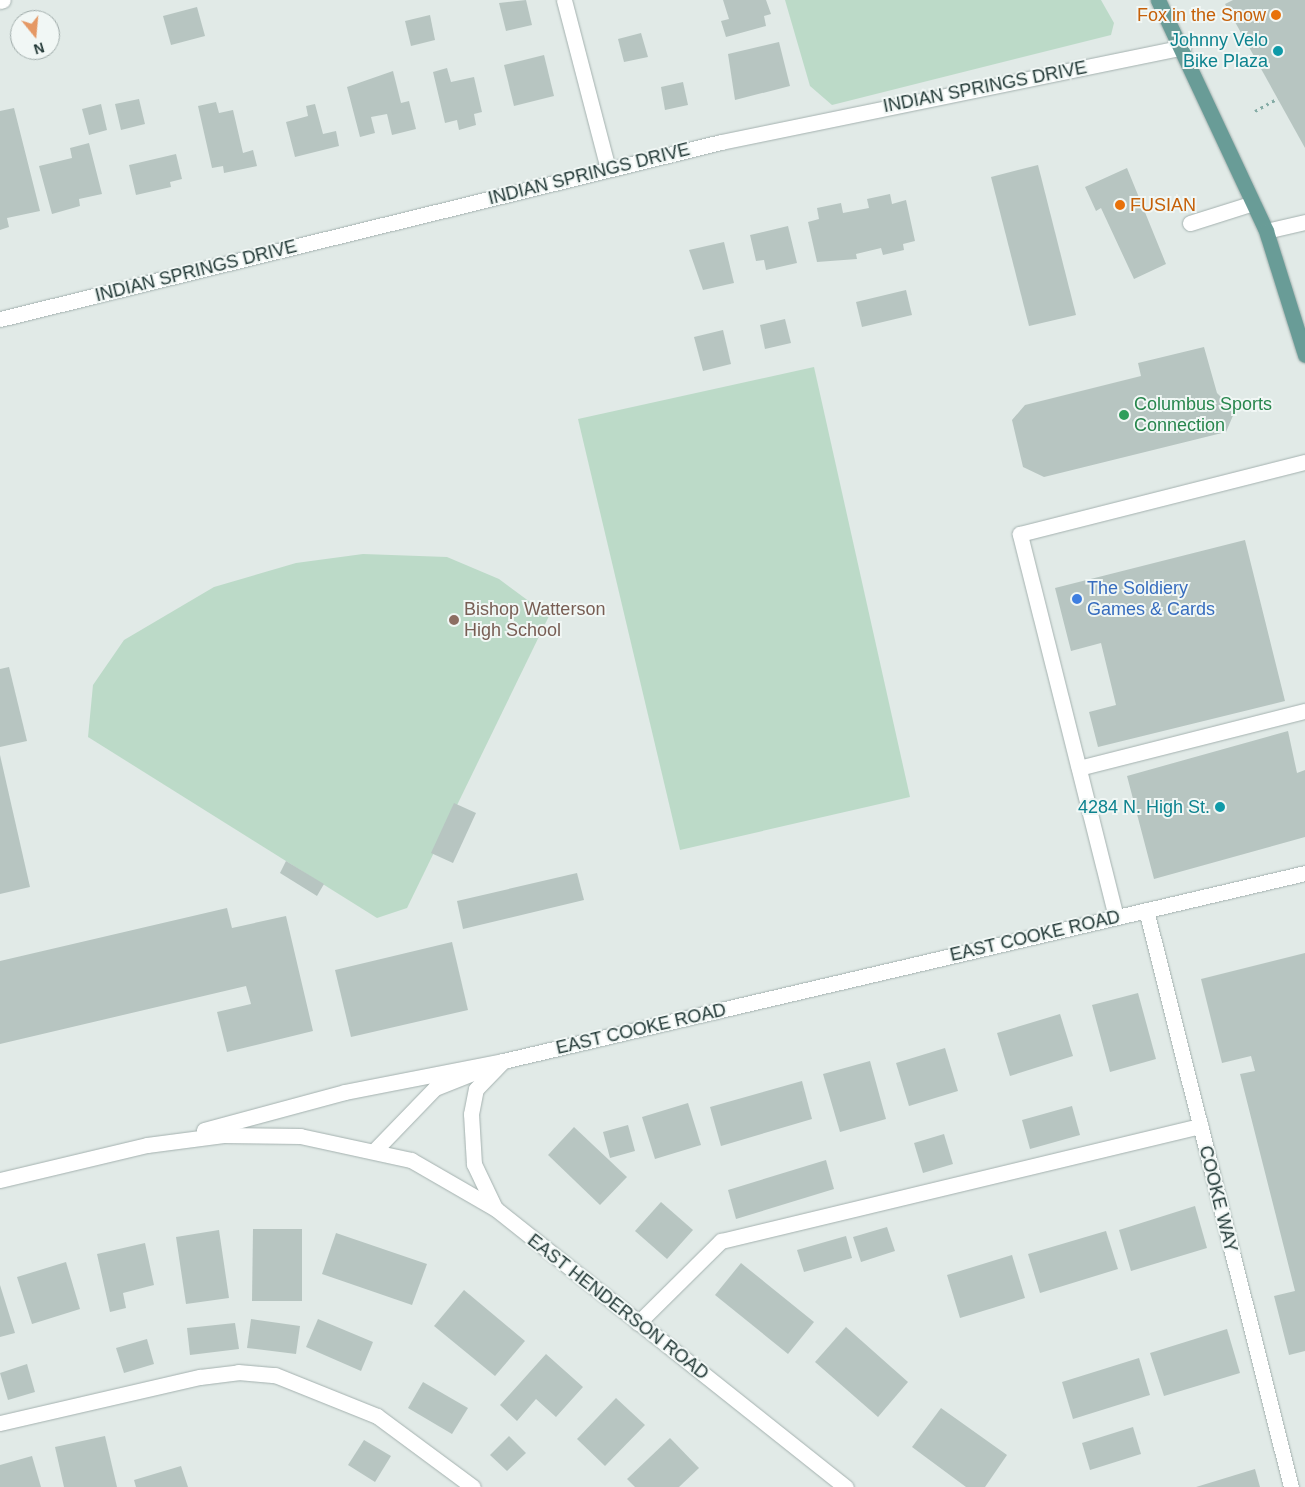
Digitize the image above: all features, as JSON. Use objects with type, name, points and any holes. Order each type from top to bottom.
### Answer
[{"type":"main road","points":[[1158,0],[1183,47],[1266,231],[1305,355]]},
{"type":"street","points":[[564,0],[608,169]]},
{"type":"street","name":"INDIAN SPRINGS DRIVE","points":[[0,320],[608,169],[780,129],[1183,47]]},
{"type":"street","points":[[1190,223],[1253,202]]},
{"type":"street","points":[[1266,231],[1305,222]]},
{"type":"street","points":[[1116,917],[1020,534],[1305,462]]},
{"type":"street","points":[[1079,768],[1305,711]]},
{"type":"street","name":"EAST COOKE ROAD","points":[[376,1149],[435,1088],[503,1061],[1305,873]]},
{"type":"street","name":"COOKE WAY","points":[[1146,910],[1291,1487]]},
{"type":"street","points":[[0,1180],[147,1146],[345,1092],[503,1061]]},
{"type":"street","points":[[496,1209],[474,1164],[471,1114],[476,1089],[503,1061]]},
{"type":"street","points":[[638,1323],[721,1241],[1200,1126]]},
{"type":"street","points":[[147,1146],[223,1135],[300,1136],[376,1149]]},
{"type":"street","name":"EAST HENDERSON ROAD","points":[[376,1149],[440,1174],[496,1209],[846,1487]]},
{"type":"street","points":[[0,1423],[200,1377],[238,1372],[276,1375],[377,1416],[473,1487]]},
{"type":"path","points":[[1255,111],[1278,98]]},
{"type":"green space","points":[[785,0],[1101,0],[1114,23],[1111,35],[832,105],[810,86]]},
{"type":"green space","points":[[814,367],[910,797],[680,850],[578,419]]},
{"type":"green space","points":[[363,554],[447,557],[499,579],[549,616],[407,908],[377,918],[88,737],[93,685],[124,640],[214,587],[296,563]]},
{"type":"building","points":[[526,0],[532,25],[506,31],[499,3]]},
{"type":"building","points":[[723,0],[766,0],[771,14],[764,16],[766,26],[726,37],[721,21],[729,19]]},
{"type":"building","name":"Johnny Velo Bike Plaza","points":[[1233,0],[1305,0],[1305,148],[1225,4]]},
{"type":"building","points":[[197,7],[205,36],[171,45],[163,16]]},
{"type":"building","points":[[430,15],[435,40],[411,46],[405,21]]},
{"type":"building","points":[[641,33],[648,57],[624,62],[618,39]]},
{"type":"building","points":[[779,42],[790,86],[735,100],[728,54]]},
{"type":"building","points":[[544,55],[554,96],[514,106],[504,65]]},
{"type":"building","points":[[447,68],[451,82],[474,77],[482,112],[474,114],[476,125],[459,130],[457,120],[445,123],[433,72]]},
{"type":"building","points":[[393,71],[401,103],[409,101],[416,129],[392,135],[387,114],[371,117],[375,133],[360,137],[347,87]]},
{"type":"building","points":[[683,82],[688,105],[665,110],[661,87]]},
{"type":"building","points":[[139,99],[145,124],[121,130],[115,104]]},
{"type":"building","points":[[216,102],[219,113],[233,110],[243,153],[253,150],[257,166],[224,173],[223,166],[212,168],[198,106]]},
{"type":"building","points":[[101,104],[107,130],[89,135],[82,109]]},
{"type":"building","points":[[315,104],[323,134],[336,131],[339,146],[295,157],[286,122],[308,116],[306,106]]},
{"type":"building","points":[[14,108],[40,211],[7,218],[9,227],[0,230],[0,111]]},
{"type":"building","points":[[89,143],[102,194],[79,199],[80,206],[52,214],[39,166],[72,158],[70,148]]},
{"type":"building","points":[[176,154],[182,179],[170,182],[171,187],[136,195],[129,165]]},
{"type":"building","points":[[1038,165],[1076,315],[1029,326],[991,177]]},
{"type":"building","points":[[1127,168],[1166,264],[1134,279],[1101,208],[1096,211],[1085,187]]},
{"type":"building","points":[[890,194],[892,204],[906,200],[915,241],[903,244],[904,250],[883,255],[881,248],[856,254],[857,259],[817,262],[808,222],[819,219],[817,208],[841,203],[843,213],[869,208],[867,199]]},
{"type":"building","points":[[788,226],[797,263],[766,270],[764,260],[756,261],[750,235]]},
{"type":"building","points":[[724,242],[734,283],[703,290],[689,250]]},
{"type":"building","points":[[906,290],[912,315],[862,327],[856,302]]},
{"type":"building","points":[[785,319],[791,343],[765,349],[760,325]]},
{"type":"building","points":[[723,330],[731,364],[703,371],[694,337]]},
{"type":"building","name":"Columbus Sports Connection","points":[[1204,347],[1217,393],[1235,411],[1226,432],[1044,477],[1023,467],[1012,420],[1025,405],[1141,376],[1138,363]]},
{"type":"building","points":[[1245,540],[1285,701],[1098,747],[1089,712],[1116,705],[1101,643],[1071,651],[1055,588]]},
{"type":"building","points":[[9,667],[27,741],[0,747],[0,669]]},
{"type":"building","name":"4284 N. High St.","points":[[1288,731],[1297,773],[1305,770],[1305,837],[1154,879],[1127,776]]},
{"type":"building","points":[[0,755],[30,887],[0,894]]},
{"type":"building","points":[[454,803],[476,813],[453,863],[431,853]]},
{"type":"building","points":[[286,861],[324,884],[317,896],[280,873]]},
{"type":"building","points":[[577,873],[584,900],[463,929],[457,901]]},
{"type":"building","points":[[227,908],[232,928],[286,916],[313,1031],[227,1052],[217,1012],[251,1004],[246,986],[0,1044],[0,961]]},
{"type":"building","points":[[452,942],[468,1010],[351,1037],[335,970]]},
{"type":"building","points":[[1305,953],[1305,1351],[1289,1355],[1274,1296],[1295,1291],[1240,1074],[1255,1071],[1251,1056],[1222,1063],[1201,979]]},
{"type":"building","points":[[1138,993],[1156,1059],[1110,1072],[1092,1005]]},
{"type":"building","points":[[1060,1014],[1073,1056],[1010,1076],[997,1033]]},
{"type":"building","points":[[945,1048],[958,1091],[909,1106],[896,1063]]},
{"type":"building","points":[[870,1061],[886,1119],[840,1132],[823,1074]]},
{"type":"building","points":[[802,1081],[812,1119],[721,1146],[710,1107]]},
{"type":"building","points":[[688,1103],[701,1145],[655,1159],[642,1117]]},
{"type":"building","points":[[1072,1106],[1080,1135],[1030,1149],[1022,1120]]},
{"type":"building","points":[[628,1125],[635,1151],[610,1158],[603,1132]]},
{"type":"building","points":[[574,1127],[627,1177],[600,1205],[548,1155]]},
{"type":"building","points":[[944,1134],[953,1164],[923,1173],[914,1143]]},
{"type":"building","points":[[826,1160],[834,1189],[736,1219],[728,1190]]},
{"type":"building","points":[[661,1202],[693,1230],[667,1259],[635,1231]]},
{"type":"building","points":[[1195,1206],[1207,1248],[1131,1271],[1119,1230]]},
{"type":"building","points":[[887,1227],[895,1251],[861,1262],[853,1237]]},
{"type":"building","points":[[253,1229],[302,1229],[302,1301],[252,1301]]},
{"type":"building","points":[[219,1230],[229,1298],[186,1304],[176,1237]]},
{"type":"building","points":[[1106,1231],[1118,1269],[1040,1293],[1028,1254]]},
{"type":"building","points":[[336,1233],[427,1264],[412,1305],[322,1274]]},
{"type":"building","points":[[846,1236],[852,1258],[804,1272],[797,1250]]},
{"type":"building","points":[[145,1243],[154,1285],[123,1293],[126,1308],[110,1312],[97,1254]]},
{"type":"building","points":[[1012,1255],[1025,1298],[960,1318],[947,1275]]},
{"type":"building","points":[[66,1262],[80,1309],[32,1324],[17,1277]]},
{"type":"building","points":[[741,1263],[814,1322],[788,1354],[715,1295]]},
{"type":"building","points":[[0,1285],[15,1333],[0,1337]]},
{"type":"building","points":[[464,1290],[525,1341],[495,1376],[434,1326]]},
{"type":"building","points":[[251,1319],[300,1326],[296,1354],[247,1348]]},
{"type":"building","points":[[318,1319],[373,1342],[361,1371],[306,1347]]},
{"type":"building","points":[[235,1323],[239,1349],[190,1355],[187,1328]]},
{"type":"building","points":[[846,1327],[908,1382],[878,1417],[815,1362]]},
{"type":"building","points":[[1227,1329],[1240,1373],[1164,1396],[1150,1353]]},
{"type":"building","points":[[147,1339],[154,1364],[124,1373],[116,1348]]},
{"type":"building","points":[[546,1354],[583,1387],[556,1417],[536,1399],[517,1421],[500,1405]]},
{"type":"building","points":[[1139,1358],[1150,1395],[1073,1419],[1062,1382]]},
{"type":"building","points":[[27,1364],[35,1392],[8,1400],[0,1373]]},
{"type":"building","points":[[423,1382],[468,1408],[452,1434],[408,1408]]},
{"type":"building","points":[[616,1398],[645,1425],[605,1466],[577,1439]]},
{"type":"building","points":[[941,1408],[1007,1455],[985,1487],[966,1487],[912,1447]]},
{"type":"building","points":[[1133,1427],[1141,1454],[1090,1470],[1082,1443]]},
{"type":"building","points":[[105,1436],[117,1487],[64,1487],[55,1447]]},
{"type":"building","points":[[509,1436],[526,1453],[507,1471],[490,1455]]},
{"type":"building","points":[[670,1438],[699,1468],[679,1487],[635,1487],[627,1479]]},
{"type":"building","points":[[364,1440],[391,1456],[375,1482],[348,1465]]},
{"type":"building","points":[[32,1456],[41,1487],[0,1487],[0,1465]]},
{"type":"building","points":[[181,1466],[188,1487],[136,1487],[134,1480]]},
{"type":"building","points":[[1255,1469],[1260,1487],[1196,1487]]},
{"type":"place","name":"Fox in the Snow","points":[[1276,15]]},
{"type":"place","name":"Johnny Velo Bike Plaza","points":[[1278,51]]},
{"type":"place","name":"FUSIAN","points":[[1120,205]]},
{"type":"place","name":"Columbus Sports Connection","points":[[1124,415]]},
{"type":"place","name":"The Soldiery Games & Cards","points":[[1077,599]]},
{"type":"place","name":"Bishop Watterson High School","points":[[454,620]]},
{"type":"place","name":"4284 N. High St.","points":[[1220,807]]}]
